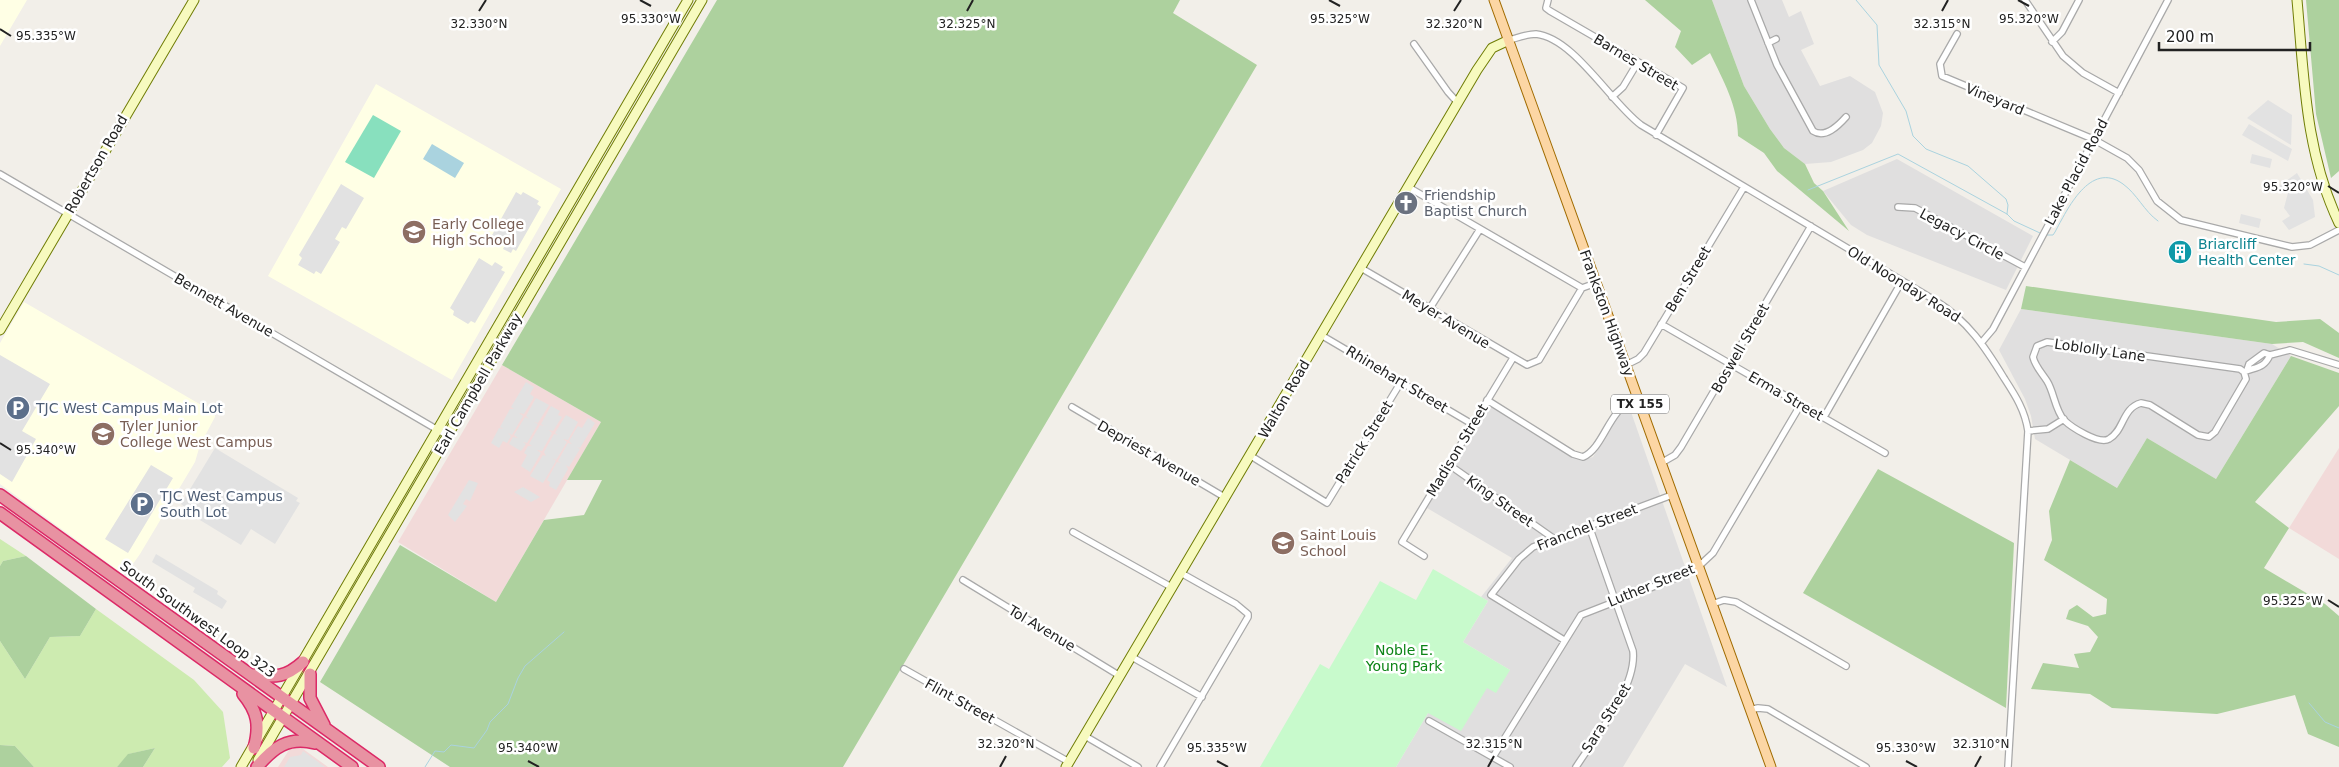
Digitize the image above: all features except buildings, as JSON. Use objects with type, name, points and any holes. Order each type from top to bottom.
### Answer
[{"type":"highway","name":"South Southwest Loop 323","points":[[0,495],[379,767]]},
{"type":"highway","points":[[0,513],[352,767]]},
{"type":"highway","points":[[253,675],[281,676],[291,673],[303,662]]},
{"type":"highway","points":[[310,674],[310,698],[328,730]]},
{"type":"highway","points":[[233,682],[252,705],[256,715],[258,730],[254,748]]},
{"type":"highway","points":[[256,767],[272,751],[285,742],[302,740],[322,746]]},
{"type":"main road","name":"Robertson Road","points":[[0,330],[194,0]]},
{"type":"main road","name":"Earl Campbell Parkway","points":[[256,767],[303,662],[688,0]]},
{"type":"main road","name":"Earl Campbell Parkway","points":[[287,701],[310,674],[702,0]]},
{"type":"main road","name":"Frankston Highway","points":[[1494,0],[1771,767]]},
{"type":"main road","points":[[2297,0],[2311,139],[2323,185],[2339,223]]},
{"type":"main road","name":"Walton Road","points":[[1068,764],[1490,50],[1509,40]]},
{"type":"main road","points":[[625,108],[635,114]]},
{"type":"main road","name":"Earl Campbell Parkway","points":[[241,767],[279,715]]},
{"type":"street","name":"Barnes Street","points":[[1548,0],[1546,8],[1683,88],[1656,135]]},
{"type":"street","points":[[1751,0],[1777,65],[1814,132],[1824,133],[1836,128],[1846,117]]},
{"type":"street","points":[[2025,0],[2059,51],[2077,68],[2118,93]]},
{"type":"street","points":[[2052,42],[2062,32],[2079,0]]},
{"type":"street","name":"Lake Placid Road","points":[[1982,342],[1993,329],[2168,0]]},
{"type":"street","name":"Old Noonday Road","points":[[1509,40],[1535,34],[1549,39],[1585,66],[1612,98],[1635,120],[1656,135],[1957,315],[1982,342],[2020,404],[2028,431],[2008,767]]},
{"type":"street","name":"Vineyard","points":[[1957,34],[1940,64],[1942,76],[2093,139]]},
{"type":"street","points":[[1768,43],[1776,39]]},
{"type":"street","points":[[1414,44],[1458,103]]},
{"type":"street","points":[[1612,98],[1623,87],[1638,62]]},
{"type":"street","points":[[2093,139],[2130,161],[2139,170],[2157,201],[2171,214],[2186,222],[2292,248],[2310,245],[2339,230]]},
{"type":"street","name":"Bennett Avenue","points":[[0,174],[448,436]]},
{"type":"street","points":[[1408,187],[1582,288],[1596,283]]},
{"type":"street","name":"Ben Street","points":[[1626,365],[1641,356],[1744,187]]},
{"type":"street","name":"Legacy Circle","points":[[1898,207],[1915,208],[2025,267]]},
{"type":"street","name":"Boswell Street","points":[[1661,463],[1678,452],[1811,226]]},
{"type":"street","points":[[1430,308],[1480,229]]},
{"type":"street","name":"Meyer Avenue","points":[[1361,268],[1527,365],[1539,360],[1582,288]]},
{"type":"street","points":[[1824,418],[1902,281]]},
{"type":"street","name":"Erma Street","points":[[1661,324],[1885,453]]},
{"type":"street","name":"Rhinehart Street","points":[[1322,335],[1472,424]]},
{"type":"street","name":"Loblolly Lane","points":[[2064,419],[2048,382],[2034,361],[2035,348],[2043,342],[2246,371]]},
{"type":"street","points":[[2028,431],[2048,429],[2064,419],[2096,440],[2106,441],[2114,435],[2131,407],[2141,403],[2150,405],[2198,435],[2209,437],[2215,432],[2245,383],[2246,371],[2253,371],[2267,360],[2270,355],[2290,350],[2339,365]]},
{"type":"street","name":"Madison Street","points":[[1424,556],[1402,542],[1513,358]]},
{"type":"street","name":"Patrick Street","points":[[1251,456],[1327,503],[1401,382]]},
{"type":"street","points":[[1487,400],[1573,454],[1584,457],[1594,448],[1618,410],[1637,397]]},
{"type":"street","name":"Luther Street","points":[[1493,757],[1581,615],[1615,600],[1686,574],[1698,567],[1722,542],[1801,404]]},
{"type":"street","name":"Depriest Avenue","points":[[1072,407],[1226,498]]},
{"type":"street","name":"King Street","points":[[1448,464],[1553,538]]},
{"type":"street","name":"Franchel Street","points":[[1564,640],[1491,596],[1527,551],[1553,538],[1672,495]]},
{"type":"street","name":"Sara Street","points":[[1576,767],[1624,692],[1635,663],[1633,651],[1589,526]]},
{"type":"street","points":[[1073,532],[1173,588]]},
{"type":"street","points":[[1160,767],[1246,622],[1248,614],[1244,609],[1181,573]]},
{"type":"street","name":"Tol Avenue","points":[[963,580],[1120,676]]},
{"type":"street","points":[[1712,604],[1724,600],[1736,602],[1846,666]]},
{"type":"street","points":[[1132,656],[1202,697]]},
{"type":"street","name":"Flint Street","points":[[904,669],[1068,764]]},
{"type":"street","points":[[1750,710],[1758,708],[1768,709],[1866,767]]},
{"type":"street","points":[[1429,720],[1510,767]]},
{"type":"street","points":[[1085,736],[1138,767]]},
{"type":"shaded area","points":[[0,0],[27,0],[0,46]]},
{"type":"shaded area","points":[[1712,0],[1782,0],[1789,17],[1801,11],[1814,44],[1801,50],[1820,86],[1850,76],[1875,92],[1883,113],[1881,126],[1872,143],[1863,150],[1831,162],[1805,164],[1784,148],[1744,86]]},
{"type":"shaded area","name":"Early College High School","points":[[376,84],[561,189],[452,380],[268,276]]},
{"type":"shaded area","points":[[2268,100],[2292,115],[2291,145],[2247,118]]},
{"type":"shaded area","points":[[2249,124],[2292,149],[2288,161],[2242,135]]},
{"type":"shaded area","points":[[2252,154],[2272,159],[2270,168],[2250,163]]},
{"type":"shaded area","points":[[1897,159],[2033,236],[2006,290],[1867,235],[1851,225],[1823,191]]},
{"type":"shaded area","points":[[2297,173],[2313,200],[2315,217],[2289,230],[2282,221],[2290,216],[2284,208],[2288,193],[2279,190],[2279,186]]},
{"type":"shaded area","points":[[341,184],[364,198],[346,229],[342,227],[335,239],[340,242],[321,274],[316,271],[314,274],[298,265],[302,258],[299,255]]},
{"type":"shaded area","points":[[516,192],[521,195],[523,192],[539,201],[537,204],[541,207],[516,251],[513,249],[511,253],[503,249],[505,245],[491,237]]},
{"type":"shaded area","points":[[2241,214],[2261,219],[2259,228],[2239,223]]},
{"type":"shaded area","points":[[479,258],[492,266],[495,262],[503,267],[501,270],[505,272],[475,323],[471,321],[468,324],[453,315],[454,311],[450,308]]},
{"type":"shaded area","name":"Tyler Junior College West Campus","points":[[24,302],[215,413],[215,417],[200,445],[195,462],[140,554],[128,571],[123,574],[0,484],[0,343]]},
{"type":"shaded area","points":[[2021,309],[2272,344],[2291,356],[2216,479],[2147,438],[2117,488],[2035,439],[2031,416],[2025,399],[1999,350]]},
{"type":"shaded area","name":"TJC West Campus Main Lot","points":[[0,355],[50,384],[22,431],[36,439],[12,482],[0,474]]},
{"type":"shaded area","points":[[502,365],[601,422],[496,602],[398,542]]},
{"type":"shaded area","points":[[526,382],[534,387],[530,394],[534,397],[524,414],[519,413],[523,416],[512,435],[508,433],[511,436],[507,443],[503,441],[499,448],[491,443],[499,428],[503,429],[500,427],[510,409],[514,409],[511,407]]},
{"type":"shaded area","points":[[536,398],[549,405],[538,423],[534,422],[538,424],[527,443],[523,442],[526,444],[521,451],[509,444],[513,437],[518,438],[514,435],[525,417],[529,419],[526,416]]},
{"type":"shaded area","points":[[551,406],[560,411],[558,415],[562,417],[553,431],[549,430],[552,433],[542,451],[537,450],[541,453],[530,472],[521,466],[527,455],[524,453],[528,446],[532,446],[529,444],[540,425],[544,426],[541,424]]},
{"type":"shaded area","points":[[1489,406],[1582,460],[1593,457],[1619,414],[1625,408],[1630,409],[1727,687],[1685,664],[1623,767],[1396,767],[1428,713],[1487,688],[1510,670],[1463,642],[1488,601],[1481,597],[1512,558],[1427,508]]},
{"type":"shaded area","points":[[566,415],[578,422],[568,440],[563,439],[567,442],[556,460],[552,458],[556,461],[543,483],[530,476],[543,455],[546,456],[544,452],[554,434],[558,435],[555,433]]},
{"type":"shaded area","points":[[588,418],[595,423],[580,448],[577,447],[580,449],[569,467],[566,465],[568,469],[556,490],[549,486],[550,482],[547,480],[557,462],[561,463],[558,461],[568,443],[572,444],[569,441],[578,426],[582,428]]},
{"type":"shaded area","points":[[215,448],[298,498],[296,501],[300,503],[275,544],[251,529],[241,545],[185,511],[186,508],[181,504]]},
{"type":"shaded area","points":[[2339,448],[2339,559],[2289,528]]},
{"type":"shaded area","name":"TJC West Campus South Lot","points":[[151,465],[173,478],[128,553],[105,539]]},
{"type":"shaded area","points":[[469,480],[478,483],[470,501],[466,499],[463,504],[467,506],[455,522],[448,515]]},
{"type":"shaded area","points":[[523,487],[540,497],[531,502],[514,492]]},
{"type":"shaded area","points":[[156,554],[218,591],[217,594],[227,601],[222,609],[193,592],[195,588],[152,562]]},
{"type":"shaded area","points":[[299,746],[328,767],[278,767],[289,750]]},
{"type":"shaded area","points":[[303,751],[325,767],[284,767],[290,757],[301,755]]},
{"type":"green space","points":[[717,0],[1180,0],[1173,13],[1257,65],[843,767],[450,767],[320,682],[400,545],[496,602],[544,520],[584,515],[602,480],[567,480],[601,422],[502,365]]},
{"type":"green space","points":[[1645,0],[1712,0],[1744,86],[1770,129],[1784,148],[1805,164],[1814,183],[1823,191],[1849,231],[1777,171],[1764,153],[1738,136],[1733,104],[1710,53],[1692,65],[1675,47],[1681,31]]},
{"type":"green space","points":[[2306,0],[2339,0],[2339,171],[2331,178],[2316,114]]},
{"type":"green space","points":[[373,115],[401,131],[374,178],[345,162]]},
{"type":"green space","points":[[2026,286],[2276,322],[2320,319],[2339,333],[2339,358],[2303,342],[2272,344],[2021,309]]},
{"type":"green space","points":[[2291,356],[2339,373],[2339,406],[2255,502],[2289,528],[2264,568],[2325,604],[2339,616],[2339,747],[2308,734],[2295,695],[2217,714],[2112,708],[2090,694],[2031,689],[2043,663],[2079,668],[2074,654],[2090,652],[2098,637],[2088,626],[2066,619],[2069,610],[2077,605],[2093,617],[2106,614],[2107,599],[2044,560],[2052,540],[2049,511],[2070,460],[2117,488],[2147,438],[2216,479]]},
{"type":"green space","points":[[1878,469],[2014,543],[2006,708],[1803,593]]},
{"type":"green space","points":[[0,539],[26,556],[3,561],[0,566]]},
{"type":"green space","points":[[26,556],[96,609],[80,636],[50,637],[25,679],[0,641],[0,566],[3,561]]},
{"type":"green space","name":"Noble E. Young Park","points":[[1433,569],[1488,601],[1463,642],[1510,670],[1496,693],[1487,688],[1461,731],[1428,713],[1396,767],[1260,767],[1320,664],[1329,669],[1380,581],[1416,600]]},
{"type":"green space","points":[[96,609],[194,680],[223,712],[230,758],[222,767],[143,767],[155,748],[129,754],[117,767],[34,767],[15,746],[0,745],[0,641],[25,679],[50,637],[80,636]]},
{"type":"green space","points":[[0,745],[15,746],[34,767],[0,767]]},
{"type":"green space","points":[[155,748],[143,767],[117,767],[128,754]]},
{"type":"water","points":[[432,144],[464,163],[455,178],[423,159]]},
{"type":"waterway","points":[[1856,0],[1877,25],[1879,65],[1906,111],[1913,136],[1926,149],[1968,166],[2006,199],[2008,205],[2007,214]]},
{"type":"waterway","points":[[1808,190],[1898,154],[2007,214],[2014,221],[2040,233]]},
{"type":"waterway","points":[[2047,235],[2053,235],[2081,191],[2090,183],[2100,178],[2111,178],[2123,184],[2158,221]]},
{"type":"waterway","points":[[2304,264],[2319,266],[2339,275]]},
{"type":"waterway","points":[[425,767],[435,751],[444,752],[451,745],[474,748],[487,730],[490,722],[508,704],[525,666],[564,632]]},
{"type":"waterway","points":[[2309,703],[2325,722],[2339,728]]},
{"type":"place","name":"Friendship Baptist Church","points":[[1406,203]]},
{"type":"place","name":"Early College High School","points":[[414,232]]},
{"type":"place","name":"Briarcliff Health Center","points":[[2180,252]]},
{"type":"place","name":"TJC West Campus Main Lot","points":[[18,408]]},
{"type":"place","name":"Tyler Junior College West Campus","points":[[103,434]]},
{"type":"place","name":"TJC West Campus South Lot","points":[[142,504]]},
{"type":"place","name":"Saint Louis School","points":[[1283,543]]}]
